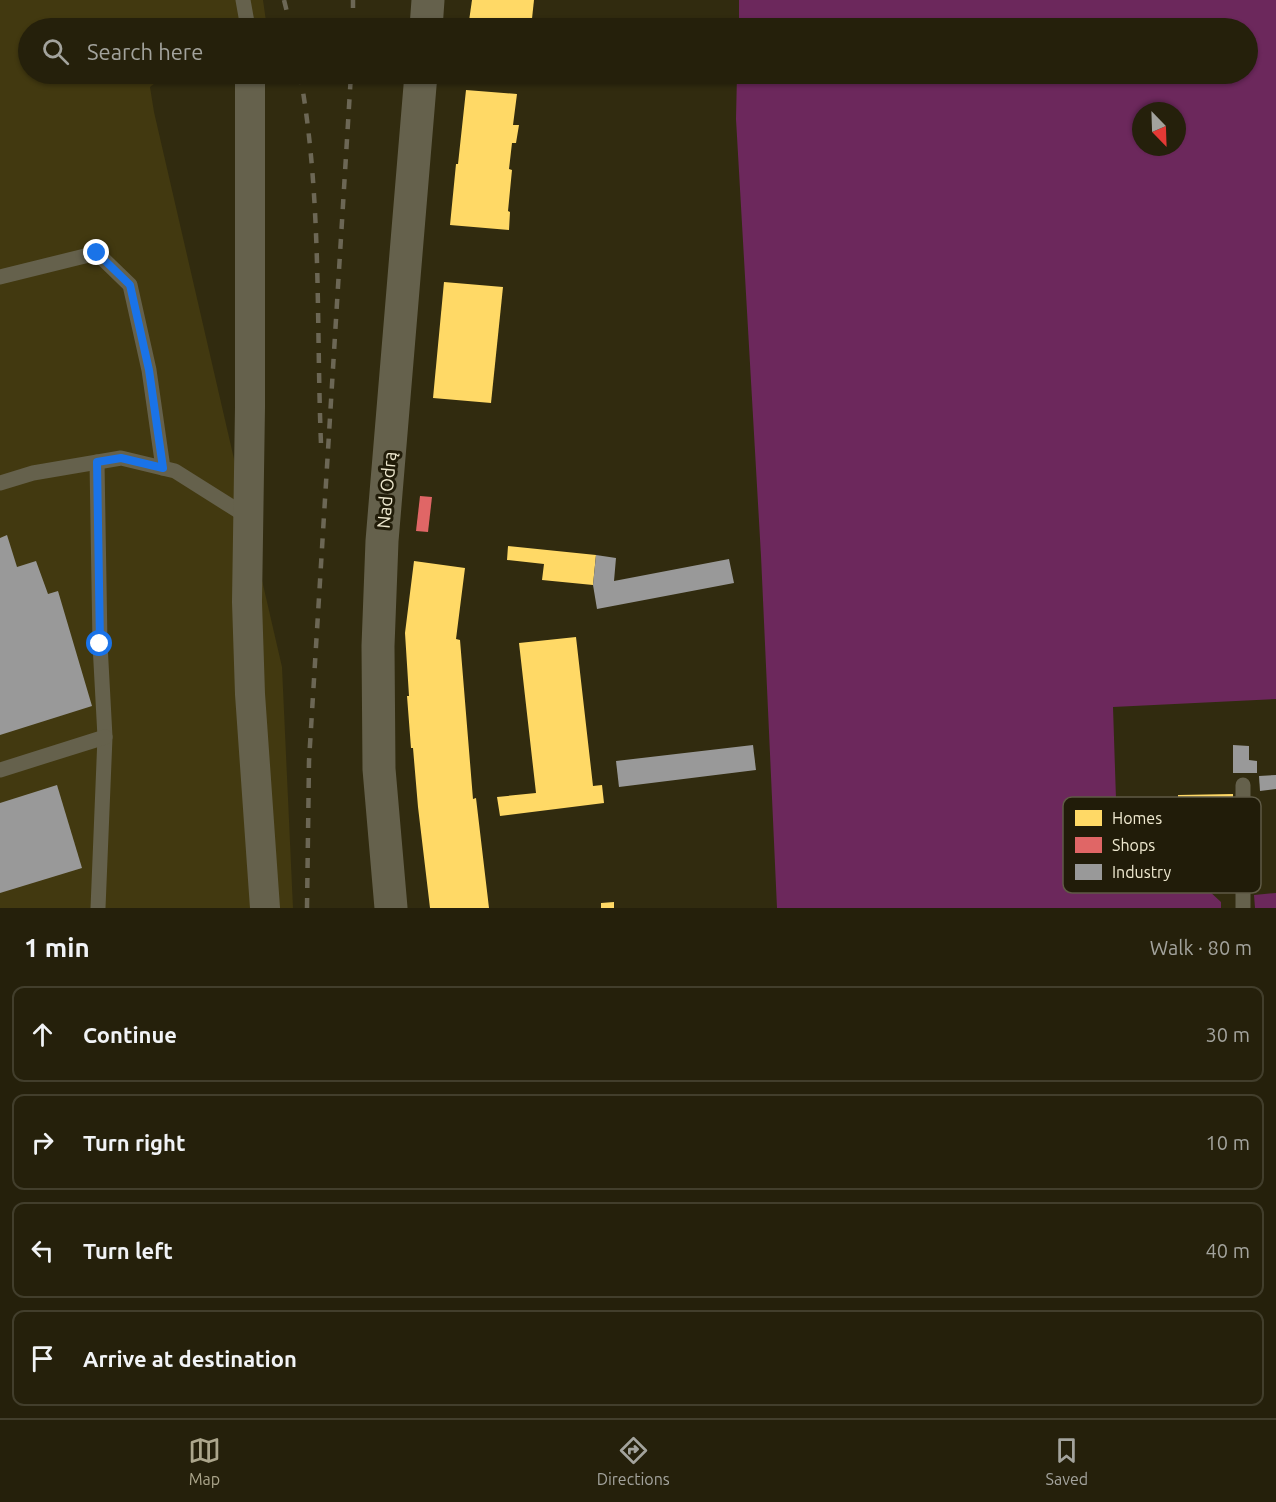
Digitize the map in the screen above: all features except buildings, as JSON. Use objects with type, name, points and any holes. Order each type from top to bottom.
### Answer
[{"type":"street","points":[[427,18],[428,0]]},
{"type":"street","points":[[250,84],[247,602],[250,694],[265,908]]},
{"type":"street","name":"Nad Odrą","points":[[391,908],[378,739],[379,625],[382,541],[420,84]]},
{"type":"lane","points":[[243,0],[246,18]]},
{"type":"lane","points":[[0,277],[97,253],[130,285],[149,370],[163,468]]},
{"type":"lane","points":[[0,483],[33,473],[121,458],[175,471],[248,518]]},
{"type":"lane","points":[[97,462],[100,644],[105,738],[98,908]]},
{"type":"lane","points":[[0,770],[105,738]]},
{"type":"lane","points":[[1244,785],[1244,797]]},
{"type":"lane","points":[[1243,893],[1243,908]]},
{"type":"shaded area","points":[[0,0],[263,0],[266,18],[18,18],[18,84],[154,84],[150,87],[154,112],[282,667],[293,908],[0,908]]},
{"type":"shaded area","points":[[739,0],[1276,0],[1276,699],[1113,707],[1116,797],[1063,797],[1063,893],[1211,893],[1221,902],[1221,908],[777,908],[761,556],[736,119],[737,84],[1258,84],[1258,18],[739,18]]},
{"type":"shaded area","points":[[1276,893],[1276,908],[1255,908],[1254,895]]},
{"type":"railway","points":[[284,0],[288,18]]},
{"type":"railway","points":[[353,0],[353,18]]},
{"type":"railway","points":[[302,84],[312,166],[315,212],[321,444]]},
{"type":"railway","points":[[307,908],[309,761],[350,84]]},
{"type":"route","points":[[97,253],[130,285],[149,370],[163,468],[121,458],[97,462],[100,644]]}]
